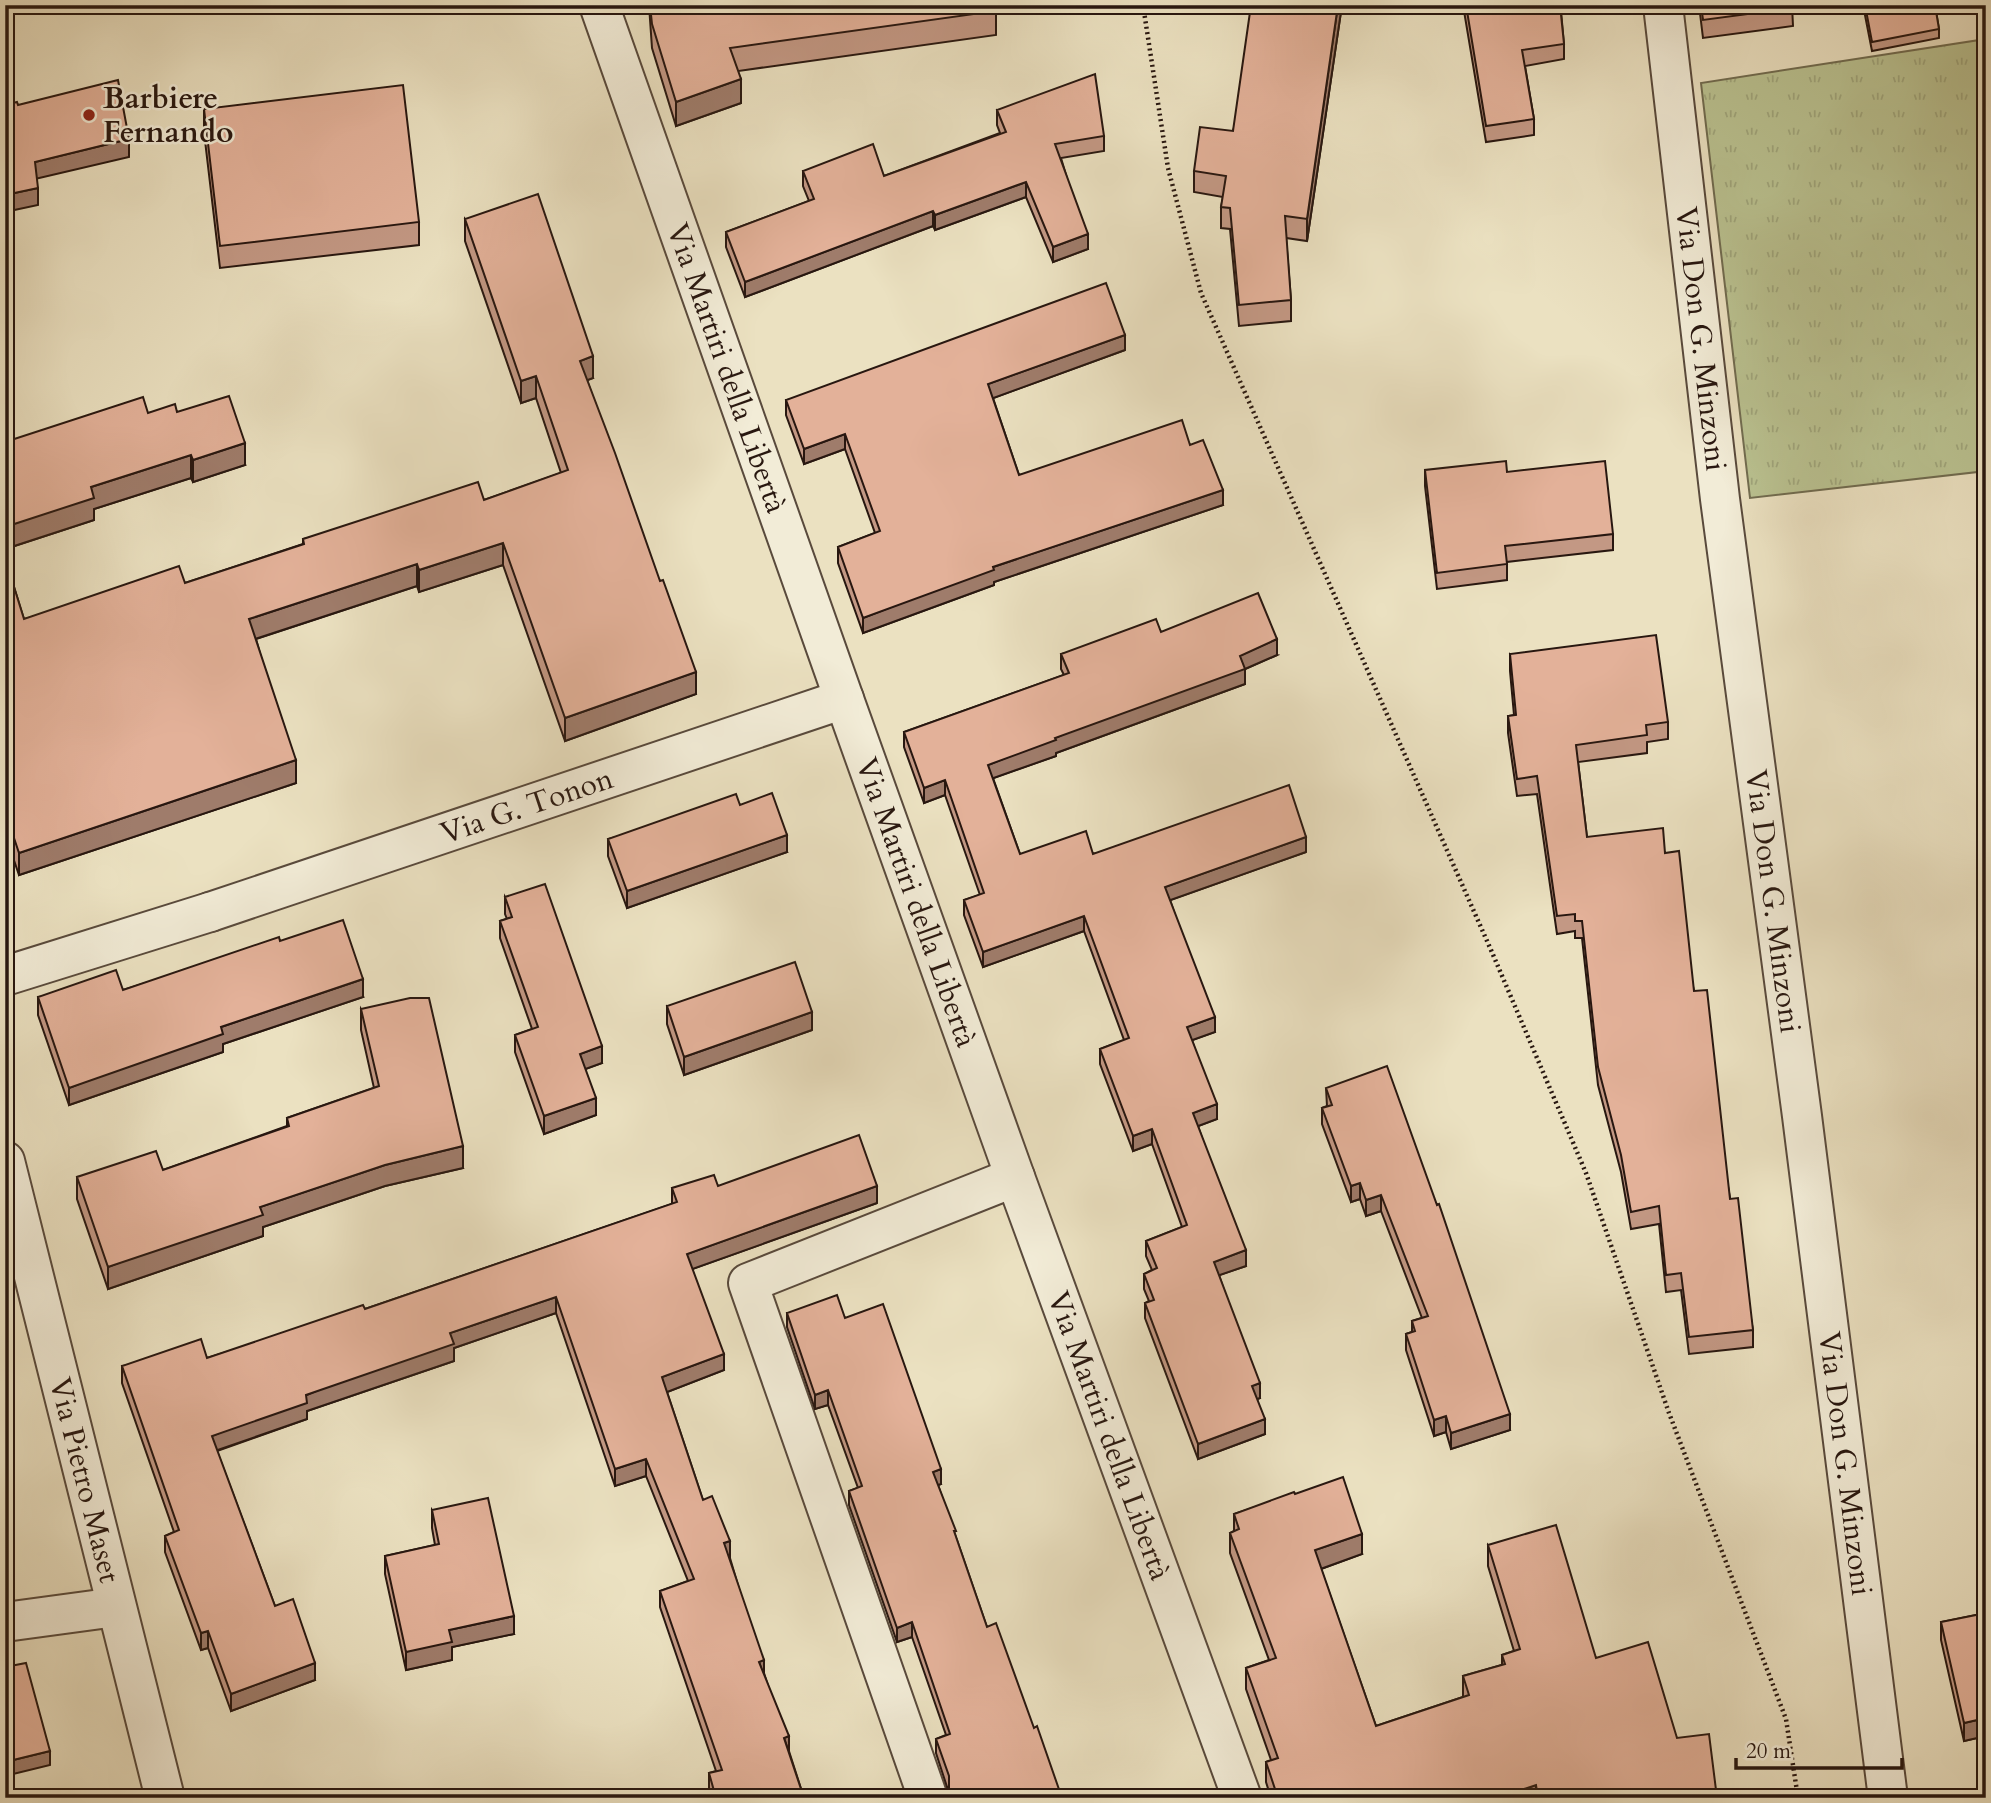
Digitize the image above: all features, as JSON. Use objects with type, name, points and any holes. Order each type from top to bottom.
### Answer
[{"type":"street","name":"Via Martiri della Libertà","points":[[600,5],[1015,1177],[1242,1798]]},
{"type":"street","name":"Via Don G. Minzoni","points":[[1662,5],[1720,499],[1888,1798]]},
{"type":"street","name":"Via G. Tonon","points":[[5,976],[210,912],[844,699]]},
{"type":"street","name":"Via Pietro Maset","points":[[5,1161],[165,1798]]},
{"type":"street","points":[[928,1798],[748,1283],[1015,1177]]},
{"type":"street","points":[[5,1622],[116,1606]]},
{"type":"path","points":[[1143,5],[1168,168],[1201,293],[1491,950],[1586,1173],[1669,1413],[1786,1719],[1798,1798]]},
{"type":"green space","points":[[1986,39],[1986,471],[1750,498],[1701,83]]},
{"type":"building","points":[[650,5],[996,5],[996,11],[730,48],[741,79],[676,102],[652,24]]},
{"type":"building","points":[[1268,5],[1338,5],[1307,219],[1285,216],[1291,300],[1239,305],[1230,208],[1221,207],[1226,176],[1194,171],[1200,127],[1233,131],[1250,12]]},
{"type":"building","points":[[1466,5],[1560,5],[1564,44],[1522,50],[1534,119],[1486,126]]},
{"type":"building","points":[[1701,5],[1792,5],[1793,8],[1703,20]]},
{"type":"building","points":[[1865,5],[1935,5],[1939,29],[1872,42]]},
{"type":"building","points":[[1095,74],[1104,136],[1055,144],[1088,234],[1053,247],[1026,182],[935,215],[933,211],[745,282],[726,232],[814,199],[803,171],[873,144],[884,176],[1006,132],[997,110]]},
{"type":"building","points":[[118,80],[129,139],[35,162],[38,188],[5,195],[5,105],[17,102],[18,105]]},
{"type":"building","points":[[403,85],[419,222],[220,246],[204,109]]},
{"type":"building","points":[[538,194],[593,356],[580,361],[696,672],[565,718],[503,543],[419,570],[417,564],[249,619],[296,760],[19,853],[5,811],[5,558],[24,619],[179,566],[185,583],[304,544],[303,539],[478,482],[484,500],[568,470],[536,376],[521,381],[465,219]]},
{"type":"building","points":[[1106,283],[1125,335],[988,384],[1019,475],[1182,420],[1190,445],[1203,440],[1223,490],[993,567],[994,570],[863,618],[838,547],[880,531],[845,434],[804,449],[786,400]]},
{"type":"building","points":[[229,396],[245,443],[193,460],[191,455],[91,487],[94,498],[5,527],[5,442],[143,397],[148,413],[175,404],[177,412]]},
{"type":"building","points":[[1506,461],[1507,472],[1605,461],[1613,534],[1505,546],[1507,564],[1437,573],[1425,470]]},
{"type":"building","points":[[1258,593],[1277,639],[1240,656],[1245,669],[988,765],[1020,854],[1086,831],[1093,854],[1289,785],[1306,837],[1165,887],[1215,1017],[1187,1027],[1217,1104],[1193,1113],[1246,1250],[1214,1262],[1260,1383],[1252,1386],[1265,1419],[1198,1444],[1145,1303],[1154,1300],[1144,1274],[1157,1268],[1146,1241],[1187,1225],[1152,1129],[1133,1136],[1100,1049],[1129,1038],[1084,916],[983,952],[964,900],[984,893],[945,780],[924,788],[904,732],[1069,673],[1061,654],[1156,619],[1161,632]]},
{"type":"building","points":[[1656,635],[1668,722],[1646,725],[1647,735],[1576,745],[1587,837],[1663,828],[1665,853],[1679,851],[1694,991],[1707,990],[1730,1199],[1738,1198],[1753,1330],[1689,1337],[1681,1273],[1666,1275],[1659,1206],[1631,1212],[1621,1155],[1598,1067],[1582,921],[1575,921],[1575,914],[1557,916],[1537,776],[1517,779],[1508,716],[1516,715],[1510,654]]},
{"type":"building","points":[[772,793],[787,835],[627,891],[608,839],[736,794],[740,805]]},
{"type":"building","points":[[545,884],[602,1046],[580,1054],[596,1098],[544,1116],[515,1035],[538,1027],[500,921],[512,917],[505,897]]},
{"type":"building","points":[[343,920],[363,979],[221,1027],[223,1034],[69,1088],[38,997],[116,970],[123,990],[279,937],[280,941]]},
{"type":"building","points":[[795,962],[812,1012],[684,1057],[667,1006]]},
{"type":"building","points":[[410,998],[429,998],[463,1146],[385,1165],[260,1207],[263,1215],[108,1267],[77,1177],[156,1151],[163,1170],[289,1126],[287,1118],[379,1086],[361,1009]]},
{"type":"building","points":[[1387,1066],[1437,1205],[1439,1204],[1510,1414],[1451,1433],[1446,1416],[1434,1420],[1406,1334],[1415,1331],[1412,1321],[1428,1316],[1381,1195],[1366,1200],[1360,1183],[1351,1186],[1322,1108],[1332,1105],[1326,1088]]},
{"type":"building","points":[[859,1135],[877,1186],[687,1254],[724,1354],[662,1377],[703,1500],[712,1496],[730,1541],[724,1543],[764,1660],[759,1662],[789,1736],[784,1738],[804,1798],[716,1798],[709,1773],[722,1770],[660,1591],[694,1579],[646,1459],[615,1469],[556,1297],[450,1333],[454,1344],[306,1395],[307,1403],[212,1436],[275,1606],[293,1599],[315,1663],[231,1694],[208,1631],[201,1633],[165,1536],[179,1530],[122,1366],[201,1339],[207,1358],[363,1305],[365,1309],[677,1202],[672,1188],[714,1175],[718,1186]]},
{"type":"building","points":[[837,1295],[845,1318],[883,1304],[941,1469],[933,1472],[956,1531],[987,1627],[996,1623],[1062,1798],[944,1798],[949,1788],[949,1776],[936,1739],[950,1734],[912,1622],[897,1628],[849,1491],[862,1486],[828,1390],[815,1395],[787,1313]]},
{"type":"building","points":[[1343,1477],[1362,1534],[1315,1550],[1376,1726],[1469,1695],[1463,1676],[1505,1664],[1502,1655],[1520,1649],[1488,1545],[1556,1525],[1596,1658],[1648,1642],[1677,1738],[1709,1734],[1717,1798],[1538,1798],[1536,1785],[1498,1798],[1278,1798],[1266,1762],[1278,1758],[1246,1668],[1276,1658],[1230,1533],[1239,1529],[1234,1514]]},
{"type":"building","points":[[488,1498],[514,1616],[449,1630],[452,1642],[406,1652],[385,1556],[439,1544],[432,1510]]},
{"type":"building","points":[[1986,1613],[1986,1718],[1964,1723],[1941,1622]]},
{"type":"building","points":[[26,1663],[50,1751],[5,1762],[5,1667]]},
{"type":"place","name":"Barbiere Fernando","points":[[89,115]]}]
